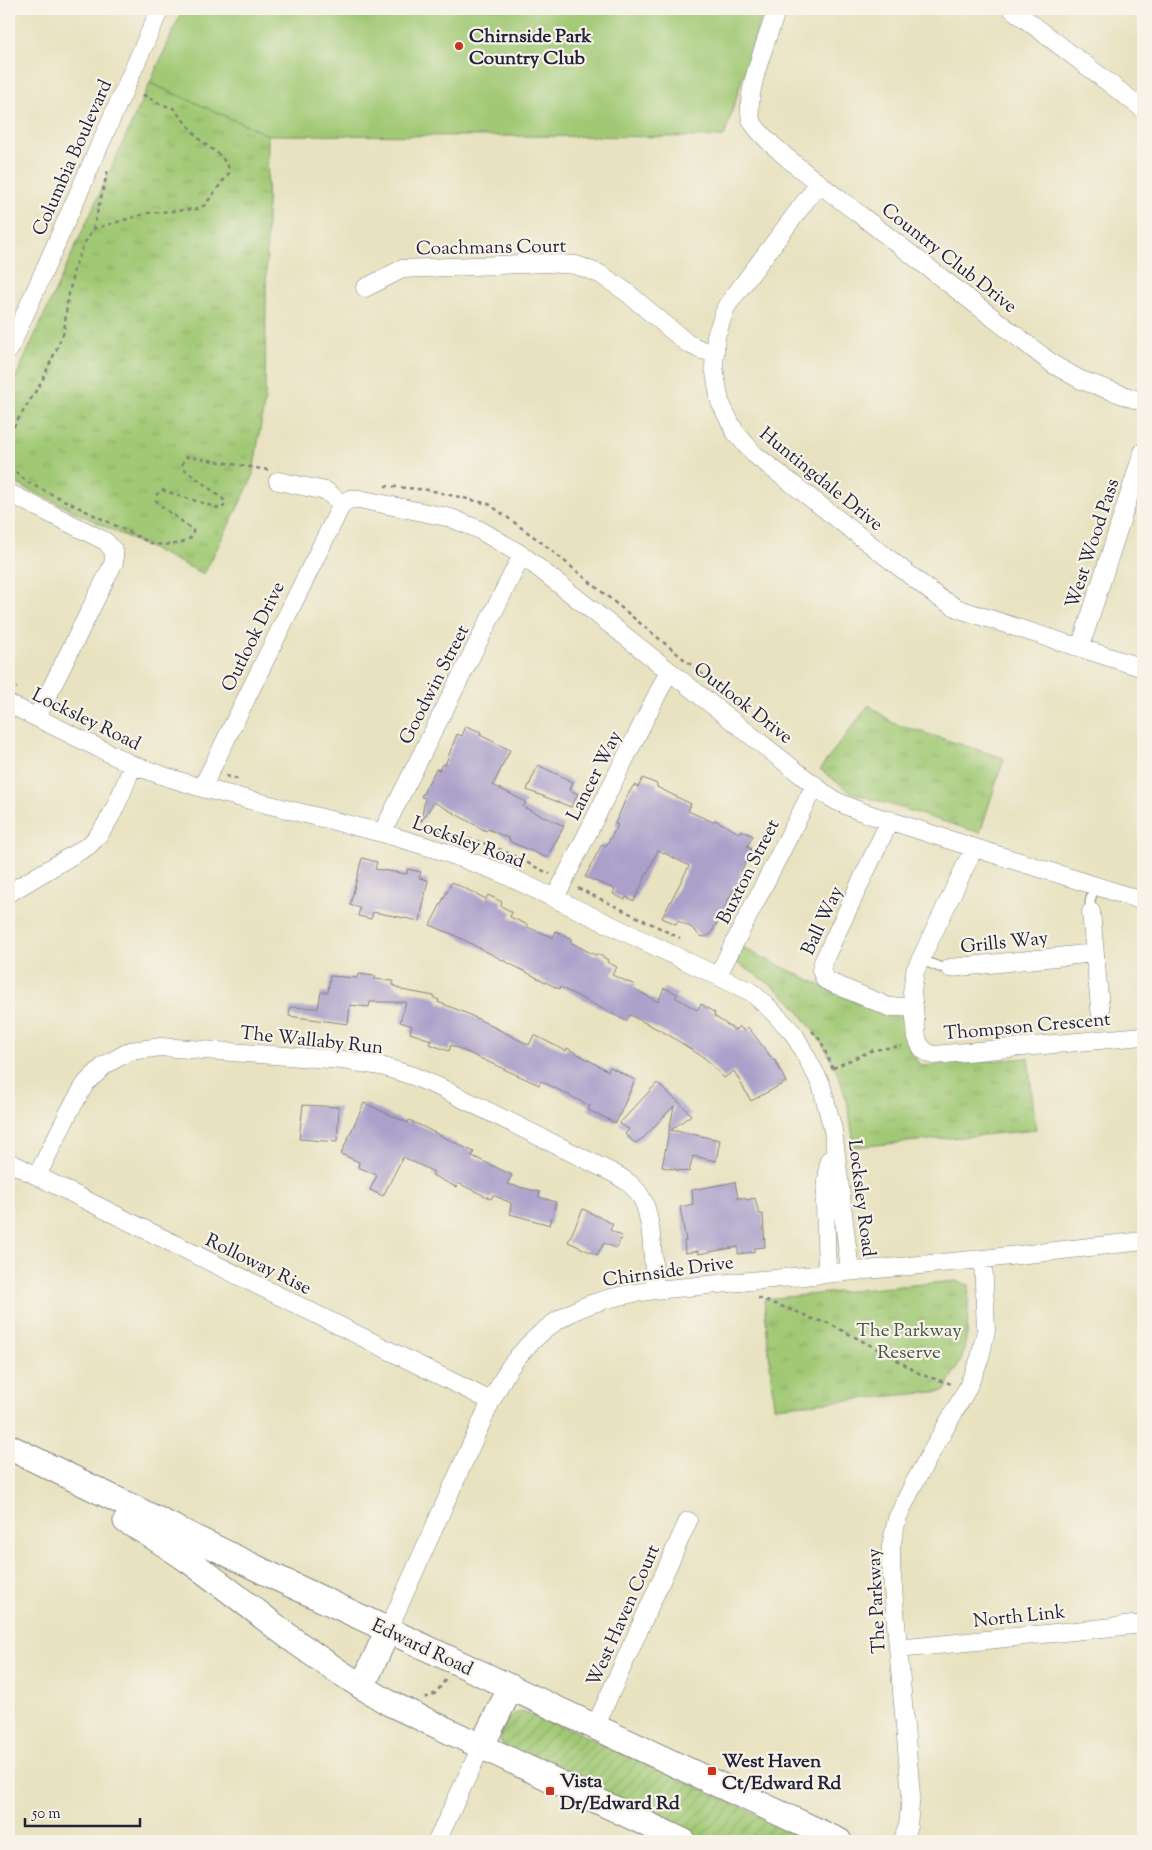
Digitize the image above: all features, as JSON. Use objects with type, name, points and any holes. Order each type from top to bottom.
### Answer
[{"type":"main road","name":"Edward Road","points":[[9,1447],[277,1578],[838,1841]]},
{"type":"main road","points":[[9,1462],[96,1504],[178,1552],[213,1576],[297,1643],[388,1703],[683,1841]]},
{"type":"main road","points":[[362,1687],[388,1630]]},
{"type":"main road","points":[[481,1747],[511,1687]]},
{"type":"street","name":"Columbia Boulevard","points":[[9,350],[160,9]]},
{"type":"street","name":"Country Club Drive","points":[[777,9],[752,89],[749,110],[753,123],[763,136],[819,183],[1054,365],[1081,380],[1143,402]]},
{"type":"street","points":[[1012,9],[1143,109]]},
{"type":"street","name":"Huntingdale Drive","points":[[819,183],[726,307],[716,336],[714,367],[720,402],[735,432],[754,454],[938,597],[959,610],[1143,668]]},
{"type":"street","name":"Coachmans Court","points":[[364,288],[402,269],[546,263],[576,265],[600,274],[625,291],[687,343],[701,350],[715,352]]},
{"type":"street","name":"West Wood Pass","points":[[1080,648],[1143,452]]},
{"type":"street","points":[[278,481],[326,491],[342,504]]},
{"type":"street","points":[[9,494],[105,541],[114,551],[114,562],[37,717]]},
{"type":"street","name":"Outlook Drive","points":[[202,788],[342,504],[350,499],[359,499],[451,518],[480,530],[522,555],[829,797],[849,807],[1143,900]]},
{"type":"street","name":"Goodwin Street","points":[[382,833],[522,555]]},
{"type":"street","name":"Lancer Way","points":[[555,898],[669,671]]},
{"type":"street","name":"Locksley Road","points":[[13,696],[37,717],[133,765],[202,788],[382,833],[442,851],[499,872],[718,975],[750,992],[769,1008],[794,1034],[821,1084],[833,1130],[850,1271]]},
{"type":"street","points":[[9,894],[88,846],[99,837],[112,814],[133,765]]},
{"type":"street","name":"Buxton Street","points":[[718,975],[814,785]]},
{"type":"street","name":"Ball Way","points":[[890,820],[820,970],[825,980],[889,1007],[914,1007]]},
{"type":"street","name":"Thompson Crescent","points":[[974,848],[919,959],[913,981],[919,1044],[925,1052],[934,1055],[1102,1029],[1143,1036]]},
{"type":"street","points":[[1090,912],[1102,1029]]},
{"type":"street","name":"Grills Way","points":[[950,968],[1095,953]]},
{"type":"street","name":"The Wallaby Run","points":[[38,1176],[70,1110],[86,1083],[105,1065],[130,1052],[160,1047],[342,1060],[381,1066],[439,1087],[615,1174],[631,1184],[642,1198],[648,1218],[655,1290]]},
{"type":"street","name":"Locksley Road","points":[[827,1273],[825,1202],[833,1130]]},
{"type":"street","name":"Rolloway Rise","points":[[9,1162],[491,1401]]},
{"type":"street","name":"Chirnside Drive","points":[[388,1630],[491,1401],[511,1365],[529,1343],[564,1315],[595,1302],[613,1297],[655,1290],[984,1259],[1143,1241]]},
{"type":"street","name":"The Parkway","points":[[902,1841],[908,1826],[911,1795],[891,1566],[892,1546],[896,1519],[913,1485],[967,1390],[980,1358],[986,1330],[984,1259]]},
{"type":"street","name":"West Haven Court","points":[[595,1727],[688,1521]]},
{"type":"street","name":"North Link","points":[[898,1649],[1143,1624]]},
{"type":"street","points":[[437,1841],[481,1747]]},
{"type":"lane","points":[[1090,912],[1094,885]]},
{"type":"lane","name":"Grills Way","points":[[919,959],[939,967],[950,968]]},
{"type":"path","points":[[93,229],[148,212],[197,209],[205,205],[229,173],[228,166],[222,156],[200,140],[173,108],[160,104],[140,93],[144,85]]},
{"type":"path","points":[[9,434],[42,381],[64,332],[74,269],[83,246],[93,229],[108,168]]},
{"type":"path","points":[[9,467],[29,483],[153,544],[170,545],[188,540],[193,536],[193,530],[156,500],[157,494],[162,490],[221,509],[225,501],[183,468],[182,465],[186,458],[191,457],[248,467]]},
{"type":"path","points":[[9,684],[13,696]]},
{"type":"path","points":[[210,771],[238,778]]},
{"type":"path","points":[[431,829],[491,845],[687,942]]},
{"type":"path","points":[[810,1028],[821,1041],[835,1075]]},
{"type":"path","points":[[833,1068],[873,1050],[919,1044]]},
{"type":"path","points":[[758,1298],[812,1319],[828,1323],[922,1375],[967,1390]]},
{"type":"green space","name":"Chirnside Park Country Club","points":[[183,9],[764,9],[724,137],[268,135],[150,83]]},
{"type":"green space","points":[[150,83],[268,135],[265,399],[252,479],[204,574],[9,480],[9,392]]},
{"type":"green space","points":[[869,705],[893,723],[1004,758],[980,833],[850,792],[820,769]]},
{"type":"green space","points":[[741,947],[880,1014],[902,1016],[907,1020],[910,1052],[921,1066],[1028,1058],[1036,1130],[854,1147],[845,1095],[834,1065],[826,1050],[791,1001],[735,962]]},
{"type":"green space","name":"The Parkway Reserve","points":[[955,1281],[969,1285],[967,1335],[962,1358],[945,1391],[774,1407],[764,1299]]},
{"type":"green space","points":[[522,1712],[570,1729],[816,1841],[703,1841],[507,1748],[502,1744],[500,1738],[505,1725],[509,1718]]},
{"type":"building","points":[[466,726],[481,732],[480,735],[510,750],[493,785],[526,802],[523,807],[564,826],[547,858],[509,841],[510,839],[488,829],[486,831],[434,802],[421,822],[425,798],[421,797],[436,769],[439,770],[442,764],[445,765],[457,734],[462,736]]},
{"type":"building","points":[[538,765],[573,782],[570,790],[578,794],[571,807],[527,790]]},
{"type":"building","points":[[643,778],[691,804],[688,811],[713,822],[715,820],[739,833],[741,830],[753,836],[747,847],[752,849],[741,875],[711,934],[706,937],[700,936],[692,928],[678,921],[676,924],[662,918],[689,866],[658,850],[634,901],[626,897],[625,900],[613,894],[615,889],[585,877],[602,844],[606,846],[618,825],[615,824],[627,796],[634,785],[638,787]]},
{"type":"building","points":[[362,858],[377,862],[375,869],[407,874],[407,869],[421,872],[419,878],[428,880],[420,921],[373,912],[371,919],[358,916],[360,908],[350,905]]},
{"type":"building","points":[[452,882],[486,899],[488,895],[502,902],[501,906],[512,912],[510,917],[528,925],[527,927],[553,937],[556,931],[572,939],[570,942],[595,955],[598,954],[608,960],[607,962],[617,967],[612,975],[635,985],[633,988],[658,1002],[664,988],[678,994],[675,997],[697,1010],[701,1004],[715,1013],[714,1016],[735,1030],[739,1026],[744,1031],[748,1027],[775,1060],[786,1082],[751,1101],[734,1071],[724,1078],[706,1059],[667,1034],[630,1015],[626,1021],[454,935],[430,925]]},
{"type":"building","points":[[358,974],[375,976],[375,979],[393,981],[393,985],[402,990],[434,996],[434,998],[439,1000],[438,1002],[468,1014],[529,1045],[534,1035],[566,1051],[567,1048],[608,1071],[610,1067],[635,1080],[616,1123],[588,1110],[590,1106],[541,1081],[539,1085],[451,1045],[449,1051],[429,1044],[431,1040],[410,1033],[412,1026],[400,1022],[406,1002],[370,1002],[369,1007],[350,1005],[348,1024],[289,1016],[290,1007],[318,1008],[321,992],[328,992],[330,976],[357,978]]},
{"type":"building","points":[[657,1083],[691,1115],[671,1130],[720,1140],[716,1161],[693,1156],[689,1172],[662,1167],[674,1106],[643,1138],[635,1143],[625,1134],[629,1129],[619,1124]]},
{"type":"building","points":[[364,1103],[408,1123],[409,1120],[474,1152],[472,1156],[512,1175],[507,1184],[540,1192],[539,1197],[556,1202],[550,1225],[510,1214],[511,1203],[493,1195],[491,1199],[458,1183],[456,1187],[432,1175],[434,1172],[403,1157],[383,1196],[370,1190],[377,1175],[358,1167],[359,1162],[341,1154]]},
{"type":"building","points":[[303,1105],[339,1107],[337,1142],[299,1139]]},
{"type":"building","points":[[735,1182],[738,1198],[745,1198],[746,1200],[755,1198],[759,1214],[763,1214],[765,1247],[754,1248],[754,1252],[738,1254],[738,1247],[698,1254],[698,1251],[685,1253],[684,1241],[686,1241],[680,1207],[693,1204],[692,1190]]},
{"type":"building","points":[[583,1209],[613,1224],[610,1230],[622,1236],[616,1248],[604,1243],[597,1255],[568,1242]]},
{"type":"place","name":"Chirnside Park Country Club","points":[[459,46]]},
{"type":"place","name":"West Haven Ct/Edward Rd","points":[[712,1771]]},
{"type":"place","name":"Vista Dr/Edward Rd","points":[[550,1791]]}]
